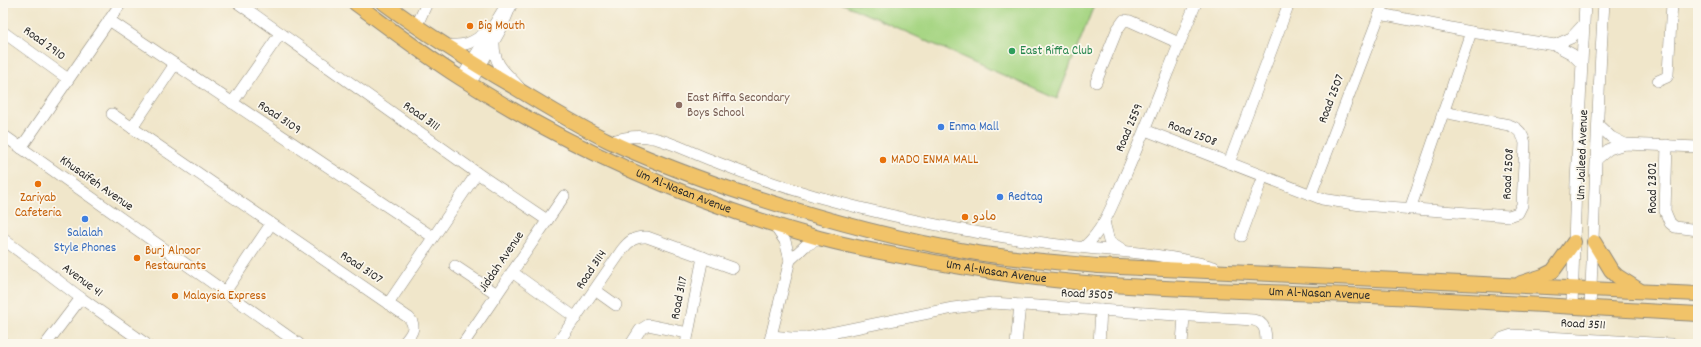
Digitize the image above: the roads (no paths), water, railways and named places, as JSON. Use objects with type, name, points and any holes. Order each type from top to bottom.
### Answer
[{"type":"main road","name":"Um Al-Nasan Avenue","points":[[355,3],[466,82],[574,143],[626,168],[679,190],[774,224],[876,252],[970,269],[1034,278],[1099,284],[1698,314]]},
{"type":"main road","name":"Um Al-Nasan Avenue","points":[[384,3],[416,27],[476,65],[582,128],[610,142],[687,174],[746,194],[824,219],[887,235],[971,252],[1098,266],[1698,294]]},
{"type":"main road","points":[[1515,285],[1543,276],[1552,271],[1574,242]]},
{"type":"main road","points":[[1594,242],[1611,270],[1617,276],[1641,291]]},
{"type":"street","points":[[21,148],[121,3]]},
{"type":"street","name":"Road 3111","points":[[238,3],[476,173],[548,220]]},
{"type":"street","points":[[416,27],[427,3]]},
{"type":"street","points":[[466,82],[507,3]]},
{"type":"street","points":[[476,65],[494,44],[512,3]]},
{"type":"street","name":"Road 2559","points":[[1084,247],[1094,239],[1104,222],[1145,130],[1196,3]]},
{"type":"street","name":"Road 2508","points":[[1229,163],[1289,3]]},
{"type":"street","name":"Um Jaileed Avenue","points":[[1572,307],[1585,3]]},
{"type":"street","name":"Um Jaileed Avenue","points":[[1590,308],[1594,242],[1599,77],[1604,3]]},
{"type":"street","points":[[1658,81],[1667,77],[1668,74],[1672,3]]},
{"type":"street","name":"Road 2507","points":[[1311,194],[1381,6],[1471,32],[1555,45],[1572,54],[1582,63]]},
{"type":"street","name":"Road 3109","points":[[109,20],[433,237]]},
{"type":"street","points":[[1096,82],[1117,30],[1124,20],[1130,21],[1179,43]]},
{"type":"street","points":[[444,45],[462,46],[471,43],[495,24]]},
{"type":"street","points":[[1555,45],[1571,38],[1583,25]]},
{"type":"street","name":"Road 2910","points":[[3,32],[68,79]]},
{"type":"street","points":[[1410,209],[1471,32]]},
{"type":"street","points":[[232,103],[280,34]]},
{"type":"street","points":[[494,44],[494,53],[497,62],[504,72],[526,95]]},
{"type":"street","points":[[132,128],[175,64]]},
{"type":"street","name":"Road 2508","points":[[1145,130],[1334,202],[1509,216],[1518,213],[1521,208],[1525,143],[1520,132],[1509,125],[1443,112]]},
{"type":"street","name":"Road 3107","points":[[112,114],[409,318],[413,323],[412,332],[403,344]]},
{"type":"street","points":[[1598,125],[1611,137],[1625,144]]},
{"type":"street","name":"Khusaifeh Avenue","points":[[3,136],[299,344]]},
{"type":"street","points":[[610,142],[632,136],[654,138],[741,172],[814,196],[964,231],[1046,243],[1124,251],[1179,259],[1228,271]]},
{"type":"street","points":[[1597,159],[1611,147],[1625,144],[1698,147]]},
{"type":"street","name":"Road 2302","points":[[1667,145],[1666,217],[1675,227],[1698,230]]},
{"type":"street","points":[[388,304],[476,173]]},
{"type":"street","points":[[1241,236],[1263,176]]},
{"type":"street","name":"Jiddah Avenue","points":[[463,344],[564,196]]},
{"type":"street","points":[[1104,222],[1109,240],[1124,251]]},
{"type":"street","points":[[225,292],[271,224]]},
{"type":"street","points":[[771,340],[790,260],[785,241],[774,224]]},
{"type":"street","name":"Road 3114","points":[[557,344],[622,250],[633,239],[637,237],[647,237],[703,257]]},
{"type":"street","points":[[790,260],[805,246],[821,238]]},
{"type":"street","name":"Avenue 41","points":[[3,239],[81,298],[146,344]]},
{"type":"street","points":[[703,257],[733,268]]},
{"type":"street","name":"Road 3117","points":[[686,344],[703,257]]},
{"type":"street","points":[[455,266],[497,294]]},
{"type":"street","points":[[512,272],[576,318]]},
{"type":"street","points":[[595,290],[616,305]]},
{"type":"street","points":[[46,344],[81,298]]},
{"type":"street","name":"Road 3505","points":[[771,340],[826,335],[967,305],[992,303],[1257,321],[1265,329],[1266,344]]},
{"type":"street","points":[[1016,344],[1020,305]]},
{"type":"street","points":[[1099,344],[1101,310]]},
{"type":"street","points":[[1182,344],[1184,316]]},
{"type":"street","points":[[631,344],[640,330],[648,325],[688,333]]},
{"type":"street","name":"Road 3511","points":[[1495,344],[1503,338],[1512,336],[1671,344]]},
{"type":"place","name":"Big Mouth","points":[[470,26]]},
{"type":"place","name":"East Riffa Club","points":[[1012,51]]},
{"type":"place","name":"East Riffa Secondary Boys School","points":[[679,105]]},
{"type":"place","name":"Enma Mall","points":[[941,127]]},
{"type":"place","name":"MADO ENMA MALL","points":[[883,160]]},
{"type":"place","name":"Zariyab Cafeteria","points":[[38,184]]},
{"type":"place","name":"Redtag","points":[[1000,197]]},
{"type":"place","name":"مادو","points":[[965,217]]},
{"type":"place","name":"Salalah Style Phones","points":[[85,219]]},
{"type":"place","name":"Burj Alnoor Restaurants","points":[[137,258]]},
{"type":"place","name":"Malaysia Express","points":[[175,296]]}]
